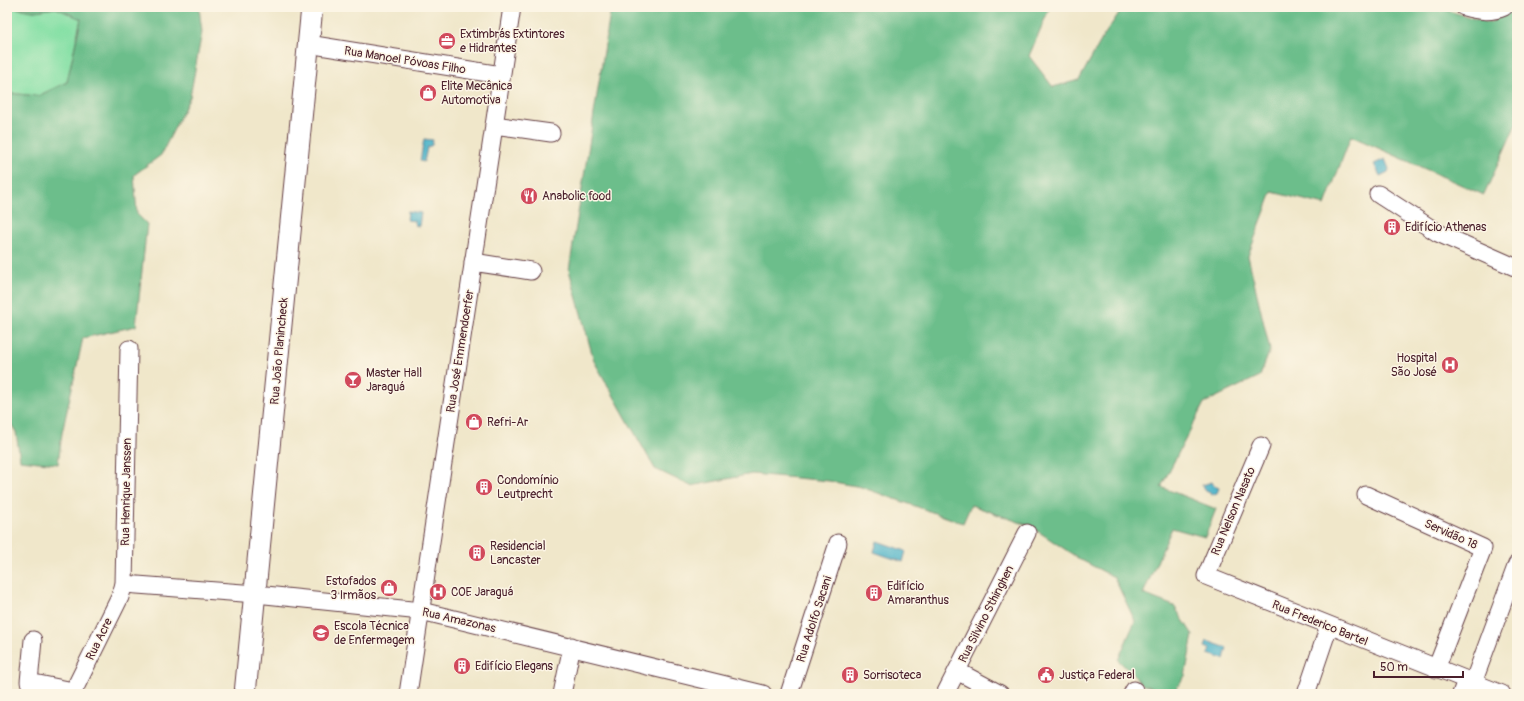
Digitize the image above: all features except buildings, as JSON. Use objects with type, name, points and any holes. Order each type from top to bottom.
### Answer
[{"type":"main road","name":"Rua João Planincheck","points":[[245,694],[256,594],[312,7]]},
{"type":"street","name":"Rua José Emmendoerfer","points":[[408,694],[512,7]]},
{"type":"street","points":[[1464,7],[1476,11],[1489,11],[1504,7]]},
{"type":"street","name":"Rua Manoel Póvoas Filho","points":[[308,44],[501,75]]},
{"type":"street","points":[[494,125],[551,133]]},
{"type":"street","points":[[1378,194],[1438,233],[1517,268]]},
{"type":"street","points":[[473,262],[531,271]]},
{"type":"street","name":"Rua Henrique Janssen","points":[[124,584],[129,349]]},
{"type":"street","name":"Rua Nelson Nasato","points":[[1206,576],[1261,446]]},
{"type":"street","name":"Servidão 18","points":[[1366,496],[1483,548],[1436,668]]},
{"type":"street","name":"Rua Silvino Sthinghen","points":[[946,694],[1027,533]]},
{"type":"street","name":"Rua Adolfo Sacani","points":[[789,694],[838,544]]},
{"type":"street","points":[[1467,686],[1517,564]]},
{"type":"street","name":"Rua Frederico Bartel","points":[[1206,576],[1436,668],[1467,686],[1502,694]]},
{"type":"street","name":"Rua Amazonas","points":[[124,584],[256,594],[421,611],[572,646],[763,694]]},
{"type":"street","name":"Rua Acre","points":[[72,692],[120,597],[124,584]]},
{"type":"street","points":[[1306,694],[1329,626]]},
{"type":"street","points":[[33,640],[29,682],[72,692]]},
{"type":"street","points":[[562,694],[572,646]]},
{"type":"street","points":[[957,671],[1000,694]]},
{"type":"green space","points":[[7,7],[34,11],[56,8],[81,18],[67,82],[38,96],[7,93]]},
{"type":"green space","points":[[9,7],[199,7],[202,32],[190,97],[161,155],[134,175],[137,214],[147,224],[136,326],[83,338],[62,433],[58,464],[20,460],[16,432],[7,418],[7,93],[38,96],[67,82],[81,19],[56,8],[34,11]]},
{"type":"green space","points":[[611,7],[1050,7],[1029,56],[1053,87],[1079,80],[1103,37],[1123,7],[1436,7],[1489,23],[1517,8],[1517,122],[1484,195],[1351,136],[1325,205],[1272,192],[1248,256],[1270,350],[1260,376],[1204,403],[1161,487],[1216,509],[1205,537],[1172,528],[1143,594],[1174,606],[1193,635],[1185,676],[1172,694],[1143,685],[1118,660],[1135,621],[1114,577],[1081,560],[1030,526],[971,505],[963,523],[861,487],[829,481],[752,474],[691,486],[655,469],[594,361],[569,270]]},
{"type":"water","points":[[424,139],[433,140],[432,145],[427,148],[424,162],[420,161]]},
{"type":"water","points":[[1385,159],[1389,169],[1388,172],[1380,176],[1374,164]]},
{"type":"water","points":[[408,211],[421,213],[419,226],[415,225],[415,221],[407,220]]},
{"type":"water","points":[[1212,482],[1214,486],[1219,488],[1217,493],[1211,495],[1204,490],[1202,485]]},
{"type":"water","points":[[877,541],[906,551],[903,562],[874,552]]},
{"type":"water","points":[[1207,641],[1227,648],[1224,659],[1208,654],[1210,649],[1205,647]]},
{"type":"place","name":"Extimbrás Extintores e Hidrantes","points":[[447,41]]},
{"type":"place","name":"Elite Mecânica Automotiva","points":[[428,93]]},
{"type":"place","name":"Anabolic food","points":[[529,196]]},
{"type":"place","name":"Edifício Athenas","points":[[1392,227]]},
{"type":"place","name":"Hospital São José","points":[[1450,365]]},
{"type":"place","name":"Master Hall Jaraguá","points":[[353,380]]},
{"type":"place","name":"Refri-Ar","points":[[474,422]]},
{"type":"place","name":"Condomínio Leutprecht","points":[[484,487]]},
{"type":"place","name":"Residencial Lancaster","points":[[477,553]]},
{"type":"place","name":"Estofados 3 Irmãos","points":[[389,588]]},
{"type":"place","name":"COE Jaraguá","points":[[438,592]]},
{"type":"place","name":"Edifício Amaranthus","points":[[874,593]]},
{"type":"place","name":"Escola Técnica de Enfermagem","points":[[321,633]]},
{"type":"place","name":"Edifício Elegans","points":[[462,666]]},
{"type":"place","name":"Sorrisoteca","points":[[850,675]]},
{"type":"place","name":"Justiça Federal","points":[[1046,675]]}]
